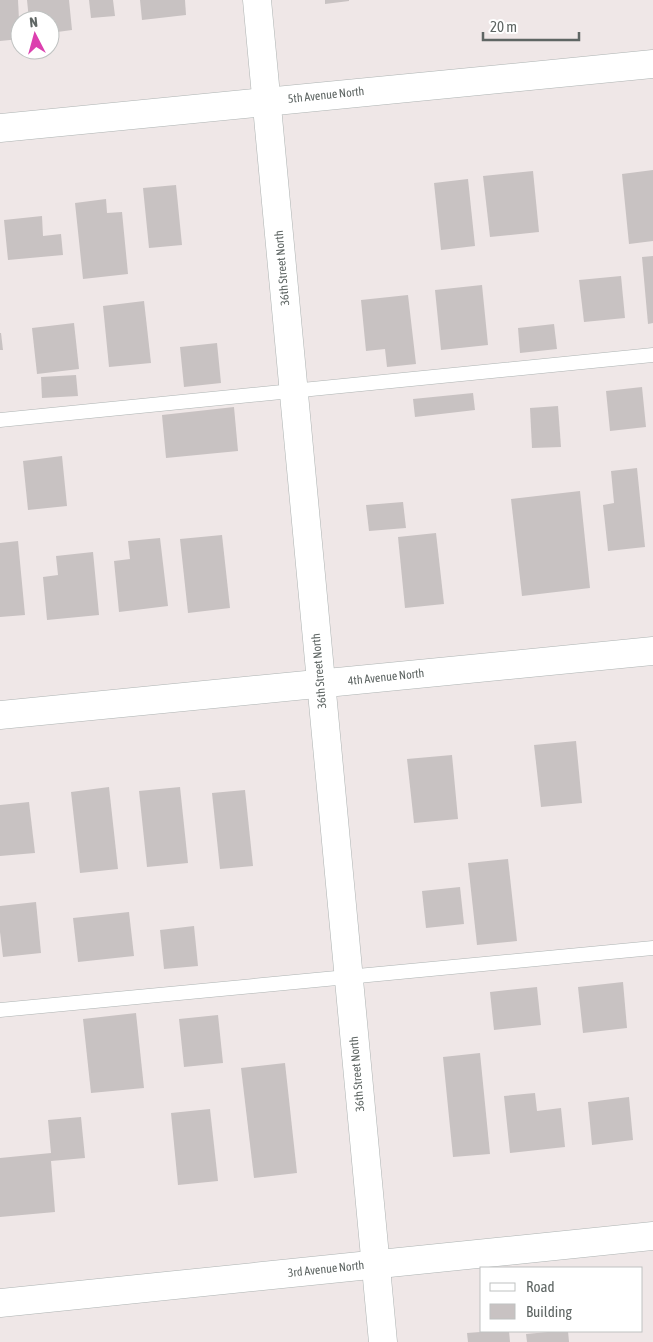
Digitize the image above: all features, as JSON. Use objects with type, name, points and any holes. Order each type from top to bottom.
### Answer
[{"type":"street","name":"36th Street North","points":[[257,0],[383,1342]]},
{"type":"street","name":"5th Avenue North","points":[[0,128],[653,64]]},
{"type":"street","name":"4th Avenue North","points":[[0,715],[653,651]]},
{"type":"street","name":"3rd Avenue North","points":[[0,1304],[653,1236]]},
{"type":"lane","points":[[0,420],[653,355]]},
{"type":"lane","points":[[0,1010],[653,948]]},
{"type":"building","points":[[0,0],[18,0],[19,10],[10,10],[10,40],[0,41]]},
{"type":"building","points":[[27,0],[69,0],[72,30],[60,32],[60,10],[28,10]]},
{"type":"building","points":[[89,0],[113,0],[115,16],[91,18]]},
{"type":"building","points":[[140,0],[185,0],[186,15],[142,20]]},
{"type":"building","points":[[325,0],[349,0],[349,1],[325,4]]},
{"type":"building","points":[[653,170],[653,241],[629,244],[622,174]]},
{"type":"building","points":[[533,171],[539,232],[490,237],[483,176]]},
{"type":"building","points":[[468,179],[475,246],[441,250],[434,183]]},
{"type":"building","points":[[176,185],[182,245],[149,248],[143,188]]},
{"type":"building","points":[[106,199],[107,213],[122,212],[128,274],[83,279],[75,203]]},
{"type":"building","points":[[42,216],[43,236],[61,234],[63,255],[8,260],[4,220]]},
{"type":"building","points":[[653,256],[653,323],[648,324],[642,257]]},
{"type":"building","points":[[621,276],[625,318],[584,322],[579,280]]},
{"type":"building","points":[[482,285],[488,345],[441,350],[435,290]]},
{"type":"building","points":[[408,295],[416,364],[387,367],[385,349],[366,351],[361,300]]},
{"type":"building","points":[[144,301],[151,363],[109,367],[103,306]]},
{"type":"building","points":[[74,323],[79,369],[37,374],[32,328]]},
{"type":"building","points":[[554,324],[557,349],[520,353],[518,328]]},
{"type":"building","points":[[1,333],[3,350],[0,350]]},
{"type":"building","points":[[217,343],[221,383],[184,387],[180,347]]},
{"type":"building","points":[[76,375],[78,396],[42,398],[41,377]]},
{"type":"building","points":[[642,387],[646,427],[610,431],[606,391]]},
{"type":"building","points":[[473,393],[475,410],[415,417],[413,399]]},
{"type":"building","points":[[558,406],[561,447],[532,448],[530,408]]},
{"type":"building","points":[[234,407],[238,451],[166,458],[162,415]]},
{"type":"building","points":[[62,456],[67,506],[28,510],[23,461]]},
{"type":"building","points":[[637,468],[645,547],[608,551],[603,505],[614,503],[611,471]]},
{"type":"building","points":[[580,491],[590,588],[522,596],[511,499]]},
{"type":"building","points":[[403,502],[406,528],[369,531],[366,505]]},
{"type":"building","points":[[436,533],[444,604],[405,608],[398,537]]},
{"type":"building","points":[[222,535],[230,608],[188,613],[180,539]]},
{"type":"building","points":[[160,538],[168,606],[119,612],[114,561],[130,559],[128,541]]},
{"type":"building","points":[[18,541],[25,615],[0,617],[0,543]]},
{"type":"building","points":[[93,552],[99,615],[47,620],[43,577],[58,575],[56,556]]},
{"type":"building","points":[[576,741],[582,803],[541,807],[534,745]]},
{"type":"building","points":[[452,755],[458,819],[414,823],[407,759]]},
{"type":"building","points":[[109,787],[118,869],[80,873],[71,792]]},
{"type":"building","points":[[180,787],[188,863],[147,867],[139,791]]},
{"type":"building","points":[[245,790],[253,866],[220,869],[212,793]]},
{"type":"building","points":[[29,802],[35,853],[0,856],[0,805]]},
{"type":"building","points":[[508,859],[517,941],[477,945],[468,863]]},
{"type":"building","points":[[460,887],[464,924],[426,928],[422,891]]},
{"type":"building","points":[[36,902],[41,953],[3,957],[0,932],[0,906]]},
{"type":"building","points":[[129,912],[134,956],[78,962],[73,918]]},
{"type":"building","points":[[194,926],[198,966],[164,969],[160,930]]},
{"type":"building","points":[[623,982],[627,1028],[583,1033],[578,987]]},
{"type":"building","points":[[537,987],[541,1025],[494,1030],[490,992]]},
{"type":"building","points":[[136,1013],[144,1088],[91,1093],[83,1019]]},
{"type":"building","points":[[218,1015],[223,1063],[184,1067],[179,1019]]},
{"type":"building","points":[[480,1053],[490,1154],[453,1157],[443,1057]]},
{"type":"building","points":[[285,1063],[297,1173],[254,1178],[241,1068]]},
{"type":"building","points":[[535,1093],[537,1111],[561,1108],[565,1147],[510,1153],[504,1096]]},
{"type":"building","points":[[629,1097],[633,1140],[592,1145],[588,1102]]},
{"type":"building","points":[[210,1109],[218,1181],[178,1185],[171,1113]]},
{"type":"building","points":[[81,1117],[85,1158],[51,1161],[55,1212],[0,1217],[0,1158],[51,1153],[48,1120]]},
{"type":"building","points":[[509,1332],[510,1342],[468,1342],[467,1333]]},
{"type":"building","points":[[568,1332],[569,1342],[527,1342],[526,1334]]}]
